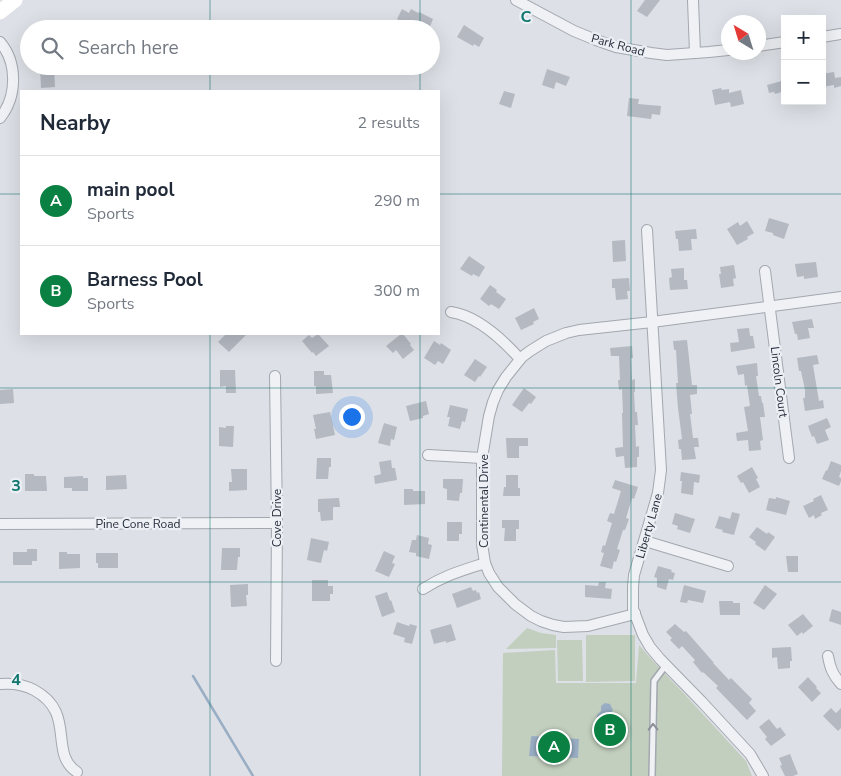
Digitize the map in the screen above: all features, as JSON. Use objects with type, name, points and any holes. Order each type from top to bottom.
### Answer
[{"type":"street","points":[[0,12],[15,0]]},
{"type":"street","name":"Park Road","points":[[516,0],[574,31],[610,45],[667,55],[721,51]]},
{"type":"street","points":[[693,0],[695,53]]},
{"type":"street","points":[[826,36],[841,34]]},
{"type":"street","points":[[0,42],[9,57],[13,79],[9,103],[0,118]]},
{"type":"street","points":[[766,45],[781,43]]},
{"type":"street","name":"Liberty Lane","points":[[647,230],[661,470],[658,493],[634,581],[634,613],[650,647],[750,754],[763,776]]},
{"type":"street","name":"Lincoln Court","points":[[765,271],[789,458]]},
{"type":"street","name":"Continental Drive","points":[[634,613],[588,626],[564,626],[541,621],[531,616],[506,596],[498,588],[489,573],[485,564],[482,544],[482,458],[493,402],[506,377],[530,351],[546,341],[566,333],[841,297]]},
{"type":"street","points":[[451,312],[466,316],[501,339],[520,360]]},
{"type":"street","name":"Cove Drive","points":[[276,376],[276,661]]},
{"type":"street","points":[[428,454],[482,458]]},
{"type":"street","name":"Pine Cone Road","points":[[0,524],[277,523]]},
{"type":"street","points":[[645,541],[728,566]]},
{"type":"street","points":[[423,589],[447,575],[485,564]]},
{"type":"street","points":[[828,656],[830,668],[841,684]]},
{"type":"street","points":[[0,684],[10,683],[26,686],[49,701],[58,716],[63,755],[68,765],[76,772]]},
{"type":"lane","points":[[652,776],[654,681],[666,665]]},
{"type":"green space","points":[[527,628],[541,633],[556,635],[556,648],[506,649]]},
{"type":"green space","points":[[586,635],[635,635],[635,681],[586,682]]},
{"type":"green space","points":[[557,640],[582,640],[583,681],[558,681]]},
{"type":"green space","points":[[639,645],[746,761],[752,776],[502,776],[503,653],[555,650],[556,683],[636,683]]},
{"type":"water","points":[[605,703],[610,704],[613,710],[608,716],[609,728],[606,731],[602,729],[596,720],[597,715],[601,711],[601,706]]},
{"type":"water","points":[[532,736],[579,739],[578,758],[529,756]]},
{"type":"building","points":[[645,0],[660,0],[647,17],[637,11]]},
{"type":"building","points":[[402,9],[409,13],[411,9],[433,19],[399,20],[397,19]]},
{"type":"building","points":[[464,25],[484,38],[479,47],[474,44],[473,46],[457,37]]},
{"type":"building","points":[[547,69],[570,77],[566,86],[556,82],[554,89],[542,85]]},
{"type":"building","points":[[834,72],[835,78],[841,77],[841,86],[834,88],[834,85],[826,86],[826,73]]},
{"type":"building","points":[[40,75],[54,75],[55,87],[41,88]]},
{"type":"building","points":[[781,81],[781,92],[769,93],[767,85]]},
{"type":"building","points":[[721,88],[722,90],[729,89],[729,93],[741,90],[744,104],[731,107],[730,102],[715,105],[712,90]]},
{"type":"building","points":[[504,91],[515,94],[511,108],[499,104]]},
{"type":"building","points":[[629,98],[639,99],[638,104],[661,106],[660,115],[652,114],[651,119],[627,116]]},
{"type":"building","points":[[769,218],[789,224],[784,239],[765,231]]},
{"type":"building","points":[[747,221],[754,233],[737,245],[727,229],[738,222],[740,226]]},
{"type":"building","points":[[696,229],[697,239],[691,239],[692,250],[679,251],[675,231]]},
{"type":"building","points":[[625,240],[626,261],[613,262],[612,241]]},
{"type":"building","points":[[469,256],[485,267],[479,277],[473,274],[472,276],[460,269]]},
{"type":"building","points":[[816,262],[818,277],[804,279],[804,276],[797,277],[795,264]]},
{"type":"building","points":[[734,265],[736,278],[733,279],[734,286],[721,288],[720,267]]},
{"type":"building","points":[[684,268],[684,280],[687,280],[688,289],[670,290],[669,278],[672,277],[671,269]]},
{"type":"building","points":[[629,278],[630,291],[627,291],[628,299],[616,300],[615,288],[612,288],[612,279]]},
{"type":"building","points":[[490,285],[506,299],[499,309],[491,304],[489,306],[480,299]]},
{"type":"building","points":[[534,308],[539,319],[533,322],[534,324],[521,330],[515,318]]},
{"type":"building","points":[[812,319],[814,328],[808,328],[810,338],[798,340],[792,322]]},
{"type":"building","points":[[749,328],[750,336],[753,336],[755,348],[731,352],[730,343],[739,342],[737,329]]},
{"type":"building","points":[[225,335],[246,335],[229,352],[218,342]]},
{"type":"building","points":[[309,335],[312,338],[319,335],[329,346],[316,356],[302,341]]},
{"type":"building","points":[[400,335],[404,335],[414,350],[403,359],[396,350],[393,353],[386,346]]},
{"type":"building","points":[[687,340],[692,385],[697,385],[697,394],[690,395],[692,414],[690,414],[693,438],[698,438],[699,447],[694,447],[696,459],[682,460],[678,440],[682,439],[676,383],[678,383],[676,350],[674,350],[673,341]]},
{"type":"building","points":[[434,341],[440,345],[441,343],[451,350],[443,364],[438,361],[435,365],[424,358]]},
{"type":"building","points":[[632,346],[632,380],[635,379],[635,412],[637,412],[638,425],[635,425],[636,447],[639,446],[639,457],[637,457],[637,467],[625,468],[624,456],[616,457],[615,448],[623,447],[622,389],[619,390],[618,380],[620,380],[619,356],[611,356],[610,348]]},
{"type":"building","points":[[817,355],[819,364],[813,365],[819,401],[823,400],[824,408],[805,411],[803,398],[805,398],[805,390],[797,358]]},
{"type":"building","points":[[475,359],[487,367],[475,382],[464,375]]},
{"type":"building","points":[[757,363],[758,376],[756,376],[765,417],[760,417],[763,440],[760,441],[761,450],[749,451],[748,440],[737,441],[736,433],[748,431],[744,407],[750,406],[744,374],[738,375],[736,366]]},
{"type":"building","points":[[220,370],[235,370],[236,393],[226,393],[226,386],[220,387]]},
{"type":"building","points":[[314,371],[324,371],[324,375],[331,375],[333,393],[316,394]]},
{"type":"building","points":[[524,388],[536,397],[522,412],[512,405]]},
{"type":"building","points":[[13,389],[14,403],[0,404],[0,390]]},
{"type":"building","points":[[426,401],[429,414],[423,416],[423,418],[410,421],[406,406]]},
{"type":"building","points":[[450,405],[468,409],[465,422],[462,421],[460,429],[448,426],[450,417],[447,417]]},
{"type":"building","points":[[330,412],[335,435],[316,439],[313,415]]},
{"type":"building","points":[[827,418],[831,427],[825,430],[829,440],[817,444],[808,426]]},
{"type":"building","points":[[384,423],[397,427],[394,440],[391,439],[390,446],[378,443]]},
{"type":"building","points":[[226,426],[234,426],[233,447],[219,446],[219,427],[226,428]]},
{"type":"building","points":[[506,438],[528,438],[528,446],[519,446],[519,458],[507,458]]},
{"type":"building","points":[[317,458],[331,458],[328,479],[316,479]]},
{"type":"building","points":[[391,460],[392,468],[395,468],[397,480],[375,484],[374,476],[381,474],[379,462]]},
{"type":"building","points":[[831,461],[841,465],[839,477],[841,481],[839,486],[822,479]]},
{"type":"building","points":[[752,467],[760,487],[749,493],[737,476]]},
{"type":"building","points":[[231,469],[247,469],[247,490],[229,491],[229,482],[232,482]]},
{"type":"building","points":[[681,472],[700,475],[699,483],[694,482],[693,495],[681,493]]},
{"type":"building","points":[[25,474],[46,476],[47,491],[25,491]]},
{"type":"building","points":[[126,475],[127,489],[106,490],[106,476]]},
{"type":"building","points":[[506,475],[518,475],[520,496],[503,496],[504,487],[506,487]]},
{"type":"building","points":[[83,476],[83,478],[88,478],[88,491],[72,491],[72,488],[64,488],[64,477]]},
{"type":"building","points":[[443,479],[463,479],[462,493],[460,493],[459,501],[447,500],[447,489],[443,488]]},
{"type":"building","points":[[615,480],[638,487],[634,499],[632,498],[626,518],[629,519],[625,530],[623,530],[617,549],[620,550],[612,569],[600,566],[604,553],[601,552],[603,545],[605,546],[612,523],[607,521],[610,513],[614,514],[621,491],[612,488]]},
{"type":"building","points":[[404,489],[425,491],[425,504],[404,505]]},
{"type":"building","points":[[821,495],[828,510],[821,513],[822,515],[815,519],[814,515],[809,518],[803,506]]},
{"type":"building","points":[[776,497],[790,501],[786,515],[766,510],[769,498],[776,499]]},
{"type":"building","points":[[339,498],[340,507],[333,507],[333,520],[321,521],[320,512],[318,512],[318,499]]},
{"type":"building","points":[[732,512],[740,514],[734,535],[715,528],[719,516],[730,519]]},
{"type":"building","points":[[675,513],[695,519],[690,533],[677,529],[678,526],[672,524]]},
{"type":"building","points":[[502,520],[519,520],[519,529],[516,529],[516,541],[504,541],[505,528],[502,528]]},
{"type":"building","points":[[447,522],[462,522],[462,534],[459,534],[459,541],[447,541]]},
{"type":"building","points":[[757,527],[775,537],[765,551],[749,537]]},
{"type":"building","points":[[417,535],[429,538],[428,544],[432,545],[429,559],[409,552],[412,540],[416,540]]},
{"type":"building","points":[[311,538],[329,542],[327,551],[324,550],[321,563],[307,560]]},
{"type":"building","points":[[222,548],[240,548],[237,570],[221,570]]},
{"type":"building","points":[[27,549],[37,549],[37,561],[32,561],[32,565],[13,565],[13,552],[27,552]]},
{"type":"building","points":[[384,551],[395,556],[392,563],[395,564],[389,577],[375,571]]},
{"type":"building","points":[[59,552],[80,554],[80,568],[59,569]]},
{"type":"building","points":[[96,553],[118,553],[118,568],[98,568]]},
{"type":"building","points":[[786,556],[798,556],[798,572],[788,572]]},
{"type":"building","points":[[658,566],[672,570],[671,572],[675,573],[673,580],[669,579],[666,590],[657,587],[657,578],[654,577]]},
{"type":"building","points":[[312,580],[328,580],[328,586],[333,586],[333,594],[330,594],[330,601],[312,601]]},
{"type":"building","points":[[599,582],[606,582],[605,588],[612,589],[611,599],[585,597],[585,585],[598,586]]},
{"type":"building","points":[[248,584],[247,606],[231,607],[230,585]]},
{"type":"building","points":[[684,585],[706,591],[703,603],[688,600],[687,603],[680,602]]},
{"type":"building","points":[[765,585],[777,594],[764,610],[753,603]]},
{"type":"building","points":[[471,587],[473,591],[479,592],[481,599],[457,608],[452,594]]},
{"type":"building","points":[[387,592],[395,612],[382,617],[375,596]]},
{"type":"building","points":[[719,601],[740,603],[740,615],[720,615]]},
{"type":"building","points":[[832,609],[841,612],[841,625],[829,621]]},
{"type":"building","points":[[803,614],[813,626],[797,636],[788,625]]},
{"type":"building","points":[[397,622],[409,626],[410,624],[417,626],[412,644],[404,642],[405,638],[393,634]]},
{"type":"building","points":[[451,624],[456,640],[434,644],[430,630]]},
{"type":"building","points":[[675,624],[684,632],[686,631],[729,680],[731,678],[752,699],[749,703],[756,711],[747,720],[716,688],[718,686],[702,673],[693,662],[695,660],[682,646],[679,649],[670,640],[672,638],[666,632]]},
{"type":"building","points":[[791,647],[792,661],[790,661],[790,668],[778,669],[777,657],[772,658],[772,648]]},
{"type":"building","points":[[808,677],[821,693],[812,702],[798,687]]},
{"type":"building","points":[[831,708],[836,713],[841,708],[841,728],[838,731],[823,716]]},
{"type":"building","points":[[769,719],[777,729],[780,727],[786,735],[771,746],[759,727]]},
{"type":"building","points":[[790,754],[798,774],[785,776],[780,766],[782,765],[779,758]]},
{"type":"waterway","points":[[193,676],[253,776]]},
{"type":"place","name":"Barness Pool","points":[[610,730]]},
{"type":"place","name":"main pool","points":[[554,747]]}]
